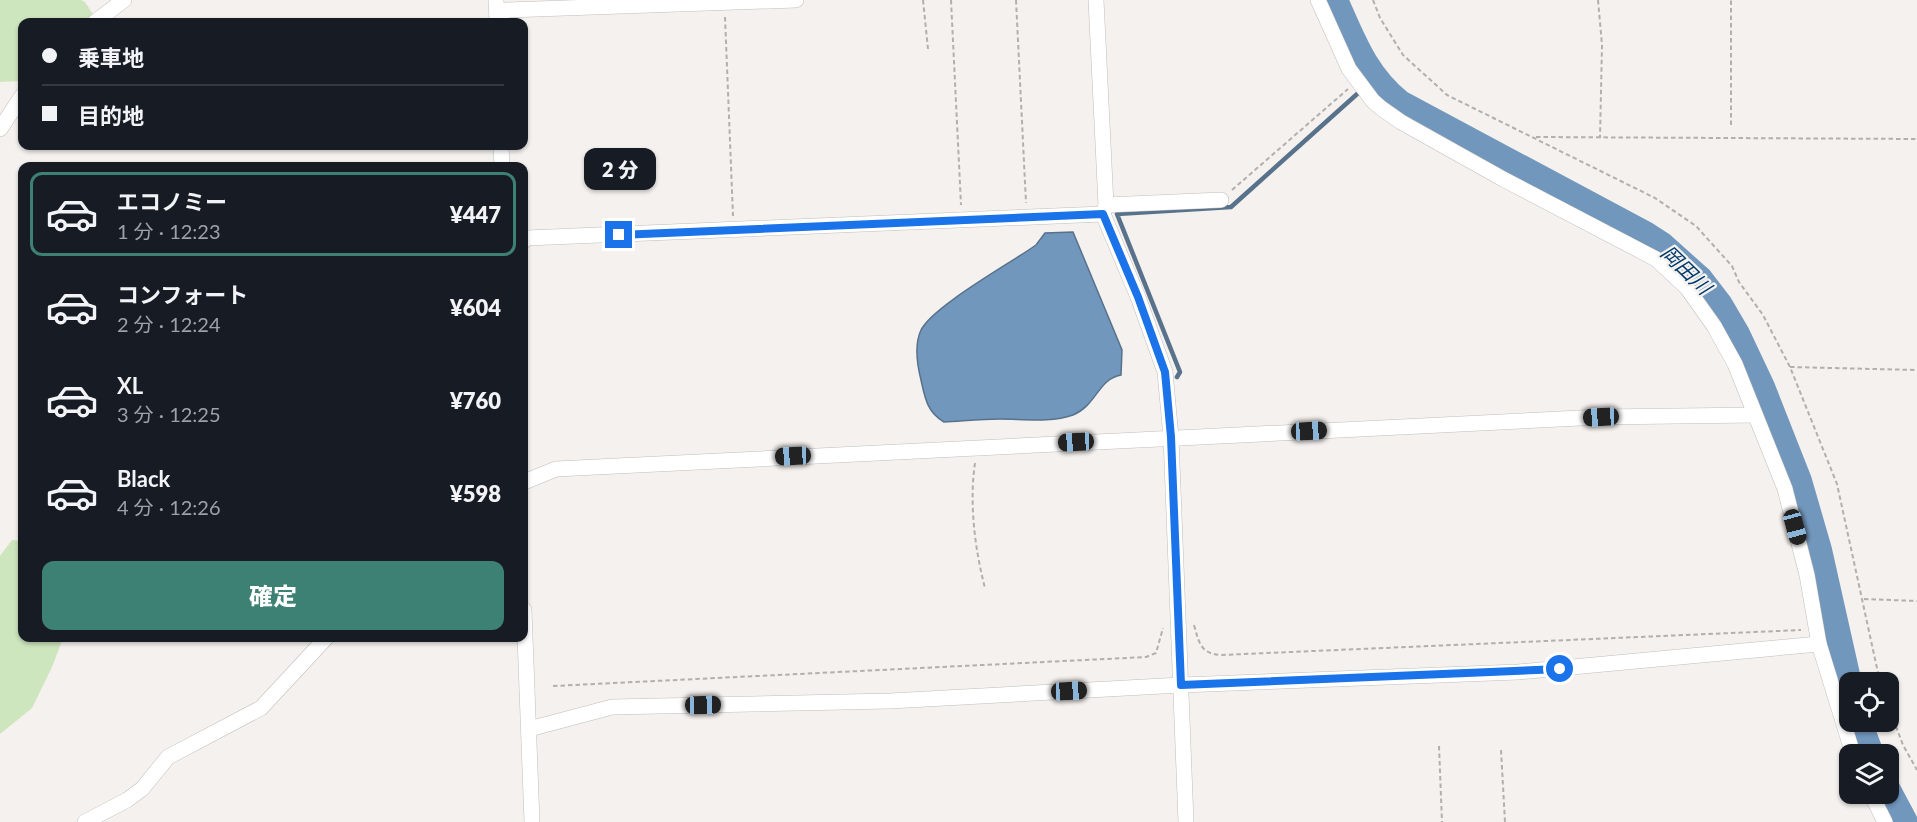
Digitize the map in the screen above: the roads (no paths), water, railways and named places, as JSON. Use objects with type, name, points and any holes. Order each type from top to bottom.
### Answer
[{"type":"street","points":[[99,18],[124,0]]},
{"type":"street","points":[[496,0],[498,18]]},
{"type":"street","points":[[501,18],[506,10],[796,0]]},
{"type":"street","points":[[1096,0],[1105,210],[1165,372],[1171,437],[1186,822]]},
{"type":"street","points":[[1318,0],[1349,69],[1373,101],[1401,122],[1503,179],[1656,259],[1687,288],[1714,326],[1735,364],[1785,489],[1807,575],[1819,644],[1850,744]]},
{"type":"street","points":[[0,129],[18,102]]},
{"type":"street","points":[[528,238],[1026,218],[1221,200]]},
{"type":"street","points":[[528,480],[556,469],[1601,417],[1755,415]]},
{"type":"street","points":[[85,822],[128,800],[142,789],[168,757],[261,708],[322,642]]},
{"type":"street","points":[[525,642],[532,822]]},
{"type":"street","points":[[529,729],[612,708],[890,700],[1181,685],[1518,672],[1819,644]]},
{"type":"street","points":[[1876,804],[1885,822]]},
{"type":"water","points":[[1073,232],[1122,350],[1121,375],[1107,382],[1081,411],[1073,415],[1046,420],[993,419],[944,422],[938,418],[928,404],[917,361],[919,336],[928,320],[956,297],[1036,245],[1045,233]]},
{"type":"waterway","name":"岡田川","points":[[1335,0],[1354,43],[1369,69],[1400,103],[1645,234],[1662,245],[1700,279],[1720,305],[1737,334],[1762,387],[1799,481],[1819,550],[1846,672]]},
{"type":"waterway","points":[[1177,377],[1180,372],[1117,214],[1231,207],[1375,78]]},
{"type":"waterway","name":"岡田川","points":[[1863,732],[1867,744]]},
{"type":"waterway","name":"岡田川","points":[[1895,804],[1905,822]]}]
